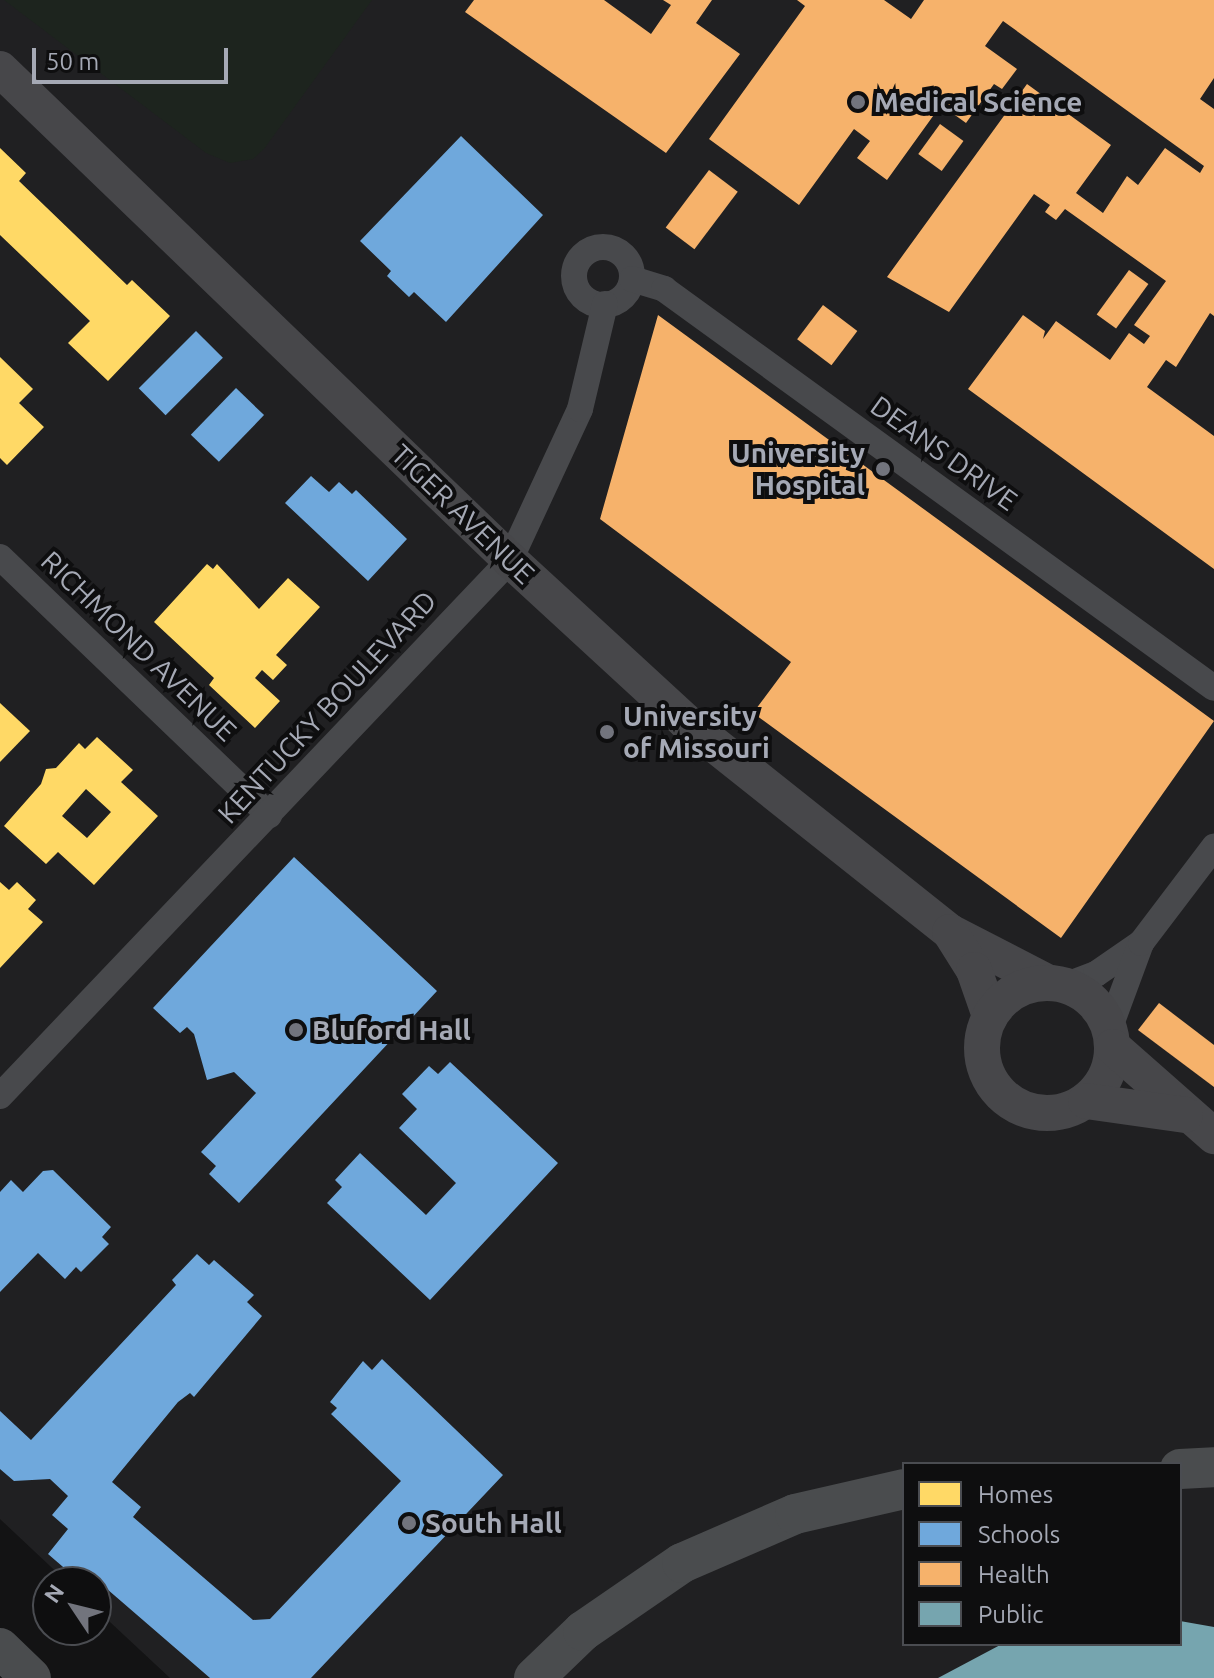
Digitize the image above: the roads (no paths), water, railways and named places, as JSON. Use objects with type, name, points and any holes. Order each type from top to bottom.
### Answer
[{"type":"main road","points":[[1182,1469],[1214,1467]]},
{"type":"main road","points":[[534,1678],[583,1631],[682,1563],[795,1514],[902,1489]]},
{"type":"main road","points":[[0,1648],[31,1678]]},
{"type":"street","name":"TIGER AVENUE","points":[[0,69],[510,560],[686,722],[950,932],[1057,984]]},
{"type":"street","points":[[601,247],[619,251],[631,267],[632,279],[625,295],[605,304],[589,301],[577,288],[575,270],[584,254],[601,247]]},
{"type":"street","name":"DEANS DRIVE","points":[[632,279],[664,289],[1214,688]]},
{"type":"street","name":"KENTUCKY BOULEVARD","points":[[1,1092],[510,560],[580,409],[605,304]]},
{"type":"street","name":"RICHMOND AVENUE","points":[[0,557],[269,815]]},
{"type":"street","points":[[1141,943],[1112,1037],[1101,1087],[1086,1101],[1047,1114],[1025,1110],[1005,1099],[982,1060],[990,1016],[1005,998],[1096,974],[1141,943],[1214,847]]},
{"type":"street","name":"TIGER AVENUE","points":[[950,932],[974,970],[990,1016]]},
{"type":"street","points":[[1057,984],[1101,1009],[1112,1037],[1185,1115],[1214,1136]]},
{"type":"street","points":[[1086,1101],[1185,1115]]},
{"type":"place","name":"Medical Science","points":[[858,102]]},
{"type":"place","name":"University Hospital","points":[[883,469]]},
{"type":"place","name":"University of Missouri","points":[[607,732]]},
{"type":"place","name":"Bluford Hall","points":[[296,1030]]},
{"type":"place","name":"South Hall","points":[[409,1523]]}]
